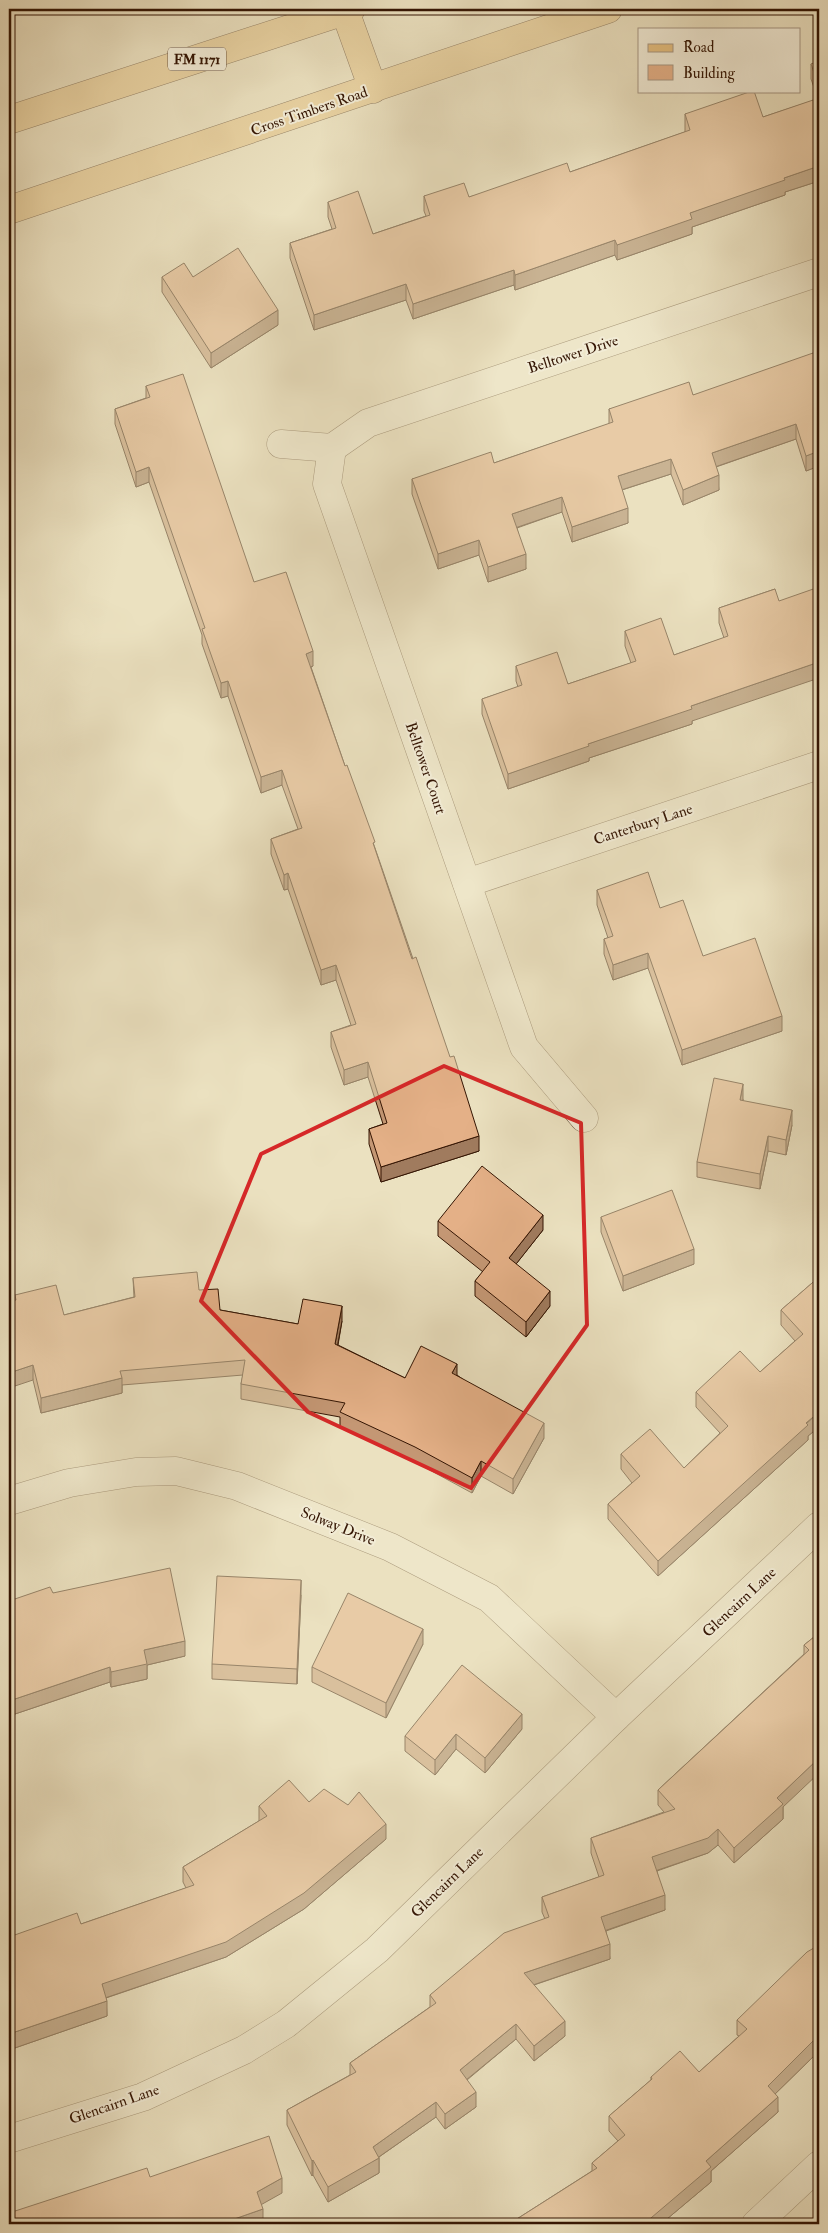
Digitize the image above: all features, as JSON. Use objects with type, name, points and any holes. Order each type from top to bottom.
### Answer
[{"type":"main road","name":"Cross Timbers Road","points":[[9,210],[608,9]]},
{"type":"main road","points":[[348,10],[373,89]]},
{"type":"main road","name":"FM 1171","points":[[9,120],[348,10]]},
{"type":"street","name":"Belltower Drive","points":[[332,448],[368,423],[819,272]]},
{"type":"street","points":[[281,444],[332,448]]},
{"type":"street","name":"Belltower Court","points":[[332,448],[326,484],[524,1047],[584,1118]]},
{"type":"street","name":"Canterbury Lane","points":[[466,883],[819,765]]},
{"type":"street","name":"Solway Drive","points":[[9,1501],[69,1483],[136,1472],[176,1471],[237,1486],[390,1547],[489,1598],[616,1717]]},
{"type":"street","name":"Glencairn Lane","points":[[9,2140],[143,2097],[244,2050],[286,2024],[377,1950],[616,1717],[819,1526]]},
{"type":"street","points":[[756,2224],[819,2165]]},
{"type":"highlighted area","points":[[444,1066],[581,1123],[587,1325],[471,1488],[308,1412],[201,1301],[261,1154]]},
{"type":"building","points":[[819,61],[819,87],[811,64]]},
{"type":"building","points":[[749,92],[754,92],[763,117],[819,98],[819,166],[784,178],[785,180],[690,213],[692,219],[617,245],[615,240],[515,275],[514,270],[413,304],[406,284],[314,315],[290,243],[336,228],[328,202],[358,191],[373,234],[430,215],[424,196],[464,183],[469,197],[567,163],[570,172],[690,130],[685,114]]},
{"type":"building","points":[[238,248],[278,310],[211,353],[162,277],[184,263],[193,277]]},
{"type":"building","points":[[813,353],[819,371],[819,451],[806,456],[796,424],[712,453],[719,475],[683,490],[671,459],[618,476],[628,508],[572,527],[562,497],[512,514],[526,554],[488,567],[479,540],[438,554],[412,479],[491,452],[494,463],[613,422],[609,409],[689,382],[693,395]]},
{"type":"building","points":[[183,374],[254,582],[286,572],[313,651],[306,654],[345,766],[347,765],[375,842],[373,843],[412,959],[416,957],[450,1057],[454,1056],[479,1136],[381,1167],[369,1129],[387,1123],[368,1062],[344,1070],[331,1032],[356,1024],[336,965],[321,970],[288,873],[284,875],[271,839],[302,828],[282,770],[261,777],[228,681],[221,683],[202,629],[205,628],[149,467],[136,472],[115,409],[150,397],[146,386]]},
{"type":"building","points":[[819,587],[819,662],[691,706],[692,709],[588,744],[589,746],[508,774],[482,699],[522,685],[516,666],[557,652],[568,684],[636,661],[625,631],[661,618],[674,655],[728,636],[719,608],[775,589],[779,601]]},
{"type":"building","points":[[648,872],[660,908],[683,900],[703,956],[755,938],[782,1016],[682,1050],[648,953],[613,965],[604,939],[613,936],[597,890]]},
{"type":"building","points":[[9,915],[14,917],[9,928]]},
{"type":"building","points":[[714,1078],[743,1084],[740,1100],[792,1110],[786,1140],[768,1136],[760,1174],[697,1162]]},
{"type":"building","points":[[482,1166],[543,1215],[509,1258],[550,1291],[526,1322],[475,1281],[490,1262],[438,1221]]},
{"type":"building","points":[[672,1190],[694,1249],[623,1276],[601,1217]]},
{"type":"building","points":[[197,1272],[199,1290],[218,1289],[220,1310],[298,1324],[303,1299],[342,1306],[335,1344],[405,1378],[421,1346],[457,1364],[452,1373],[544,1423],[513,1479],[481,1461],[472,1478],[415,1447],[340,1412],[345,1403],[241,1384],[245,1360],[120,1371],[122,1378],[41,1398],[33,1365],[9,1373],[9,1302],[16,1300],[15,1295],[56,1285],[64,1315],[135,1297],[133,1278]]},
{"type":"building","points":[[819,1277],[819,1412],[806,1423],[808,1425],[658,1561],[608,1504],[640,1476],[621,1454],[650,1429],[684,1468],[728,1426],[696,1392],[740,1351],[760,1372],[803,1334],[781,1310]]},
{"type":"building","points":[[170,1568],[185,1641],[144,1650],[147,1664],[111,1672],[110,1667],[9,1701],[9,1601],[50,1587],[53,1593]]},
{"type":"building","points":[[217,1576],[301,1580],[297,1669],[212,1664]]},
{"type":"building","points":[[348,1593],[423,1629],[386,1703],[312,1667]]},
{"type":"building","points":[[819,1633],[819,1758],[777,1798],[783,1804],[734,1848],[718,1829],[708,1838],[652,1857],[665,1895],[601,1917],[610,1944],[524,1973],[565,2021],[534,2046],[516,2024],[460,2070],[476,2092],[445,2114],[436,2102],[373,2147],[379,2158],[328,2187],[312,2161],[287,2110],[356,2072],[350,2063],[436,2003],[430,1995],[504,1933],[549,1917],[542,1897],[604,1875],[591,1838],[675,1809],[658,1790],[809,1650],[804,1645]]},
{"type":"building","points":[[462,1665],[522,1714],[485,1758],[456,1734],[435,1760],[405,1736]]},
{"type":"building","points":[[289,1780],[309,1802],[324,1789],[348,1805],[359,1792],[386,1824],[304,1893],[226,1942],[102,1984],[107,2001],[9,2034],[9,1937],[77,1913],[81,1924],[194,1885],[183,1867],[267,1816],[259,1806]]},
{"type":"building","points":[[819,1945],[819,2035],[768,2086],[778,2097],[706,2161],[711,2167],[645,2223],[642,2220],[635,2224],[509,2224],[597,2168],[592,2163],[625,2135],[609,2116],[652,2079],[651,2077],[680,2051],[699,2072],[747,2029],[737,2020],[807,1952]]},
{"type":"building","points":[[269,2136],[282,2178],[257,2192],[263,2209],[220,2224],[9,2224],[9,2213],[147,2168],[150,2177]]}]
